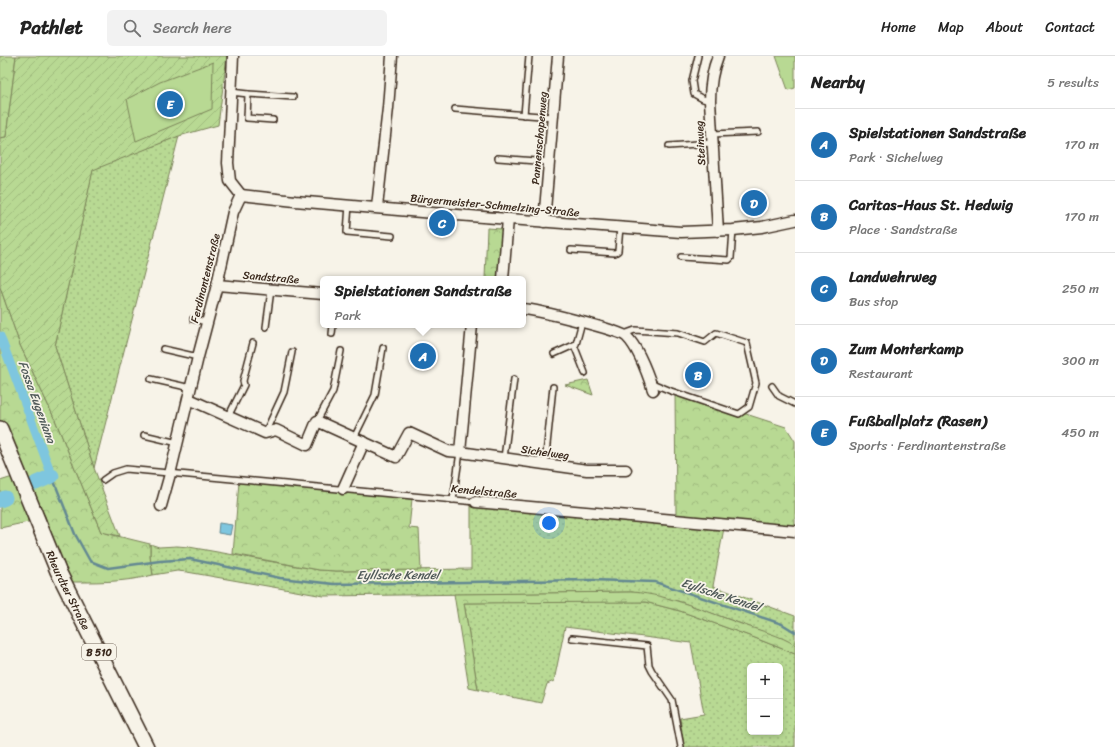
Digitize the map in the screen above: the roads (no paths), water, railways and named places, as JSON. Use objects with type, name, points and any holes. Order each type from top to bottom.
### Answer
[{"type":"main road","name":"Rheurdter Straße","points":[[0,429],[58,571],[146,747]]},
{"type":"street","points":[[233,56],[228,163],[230,181],[241,194]]},
{"type":"street","points":[[377,207],[392,56]]},
{"type":"street","name":"Pannenschopenweg","points":[[544,222],[558,56]]},
{"type":"street","name":"Steinweg","points":[[718,56],[712,70],[710,82],[718,231]]},
{"type":"street","name":"Bürgermeister-Schmelzing-Straße","points":[[241,194],[508,219],[681,232],[718,231],[762,227],[795,220]]},
{"type":"street","name":"Ferdinantenstraße","points":[[161,506],[217,285],[233,212],[241,194]]},
{"type":"street","points":[[503,276],[508,219]]},
{"type":"street","name":"Sandstraße","points":[[217,285],[320,294]]},
{"type":"street","points":[[526,310],[582,322],[623,334],[633,344],[652,386]]},
{"type":"street","points":[[460,452],[472,328]]},
{"type":"street","points":[[188,399],[264,433],[276,430],[307,445],[317,421],[364,442],[342,489]]},
{"type":"street","name":"Sichelweg","points":[[364,442],[396,457],[409,432],[448,451],[587,470],[626,470]]},
{"type":"street","name":"Kendelstraße","points":[[476,502],[795,531]]},
{"type":"lane","points":[[524,115],[529,56]]},
{"type":"lane","points":[[698,56],[692,81],[694,94],[710,101]]},
{"type":"lane","points":[[231,92],[293,97]]},
{"type":"lane","points":[[248,94],[247,118],[273,120]]},
{"type":"lane","points":[[455,109],[553,117]]},
{"type":"lane","points":[[669,146],[712,138],[758,132]]},
{"type":"lane","points":[[498,158],[549,162]]},
{"type":"lane","points":[[349,205],[346,232],[392,236]]},
{"type":"lane","points":[[571,250],[615,253],[618,251],[620,227]]},
{"type":"lane","points":[[682,257],[729,260],[733,230]]},
{"type":"lane","points":[[266,327],[271,290]]},
{"type":"lane","points":[[193,319],[207,322]]},
{"type":"lane","points":[[554,354],[576,344],[582,322]]},
{"type":"lane","points":[[332,334],[333,328]]},
{"type":"lane","points":[[623,334],[636,330],[678,333],[705,342],[716,333],[747,343],[756,383],[749,407],[739,414],[652,386]]},
{"type":"lane","points":[[228,417],[244,385],[243,381],[252,343]]},
{"type":"lane","points":[[574,345],[585,373]]},
{"type":"lane","points":[[354,438],[375,395],[383,348]]},
{"type":"lane","points":[[163,349],[198,357]]},
{"type":"lane","points":[[317,421],[333,391],[341,351]]},
{"type":"lane","points":[[264,433],[284,392],[292,352]]},
{"type":"lane","points":[[152,379],[191,388]]},
{"type":"lane","points":[[504,458],[514,379]]},
{"type":"lane","points":[[772,386],[779,396],[795,404]]},
{"type":"lane","points":[[545,464],[553,387]]},
{"type":"lane","points":[[144,435],[178,443]]},
{"type":"lane","points":[[454,500],[460,452]]},
{"type":"lane","name":"Kendelstraße","points":[[103,480],[113,473],[126,469],[476,502]]},
{"type":"lane","points":[[572,638],[647,646],[649,665],[672,700],[681,747]]},
{"type":"water","points":[[219,523],[232,525],[230,535],[218,533]]},
{"type":"waterway","name":"Fossa Eugeniana","points":[[0,336],[52,476]]},
{"type":"waterway","name":"Eyllsche Kendel","points":[[52,476],[75,534],[90,561],[108,568],[160,561],[190,559],[280,578],[334,584],[591,580],[655,582],[782,624],[795,632]]},
{"type":"waterway","points":[[36,483],[52,476]]},
{"type":"waterway","points":[[0,500],[5,498]]},
{"type":"place","name":"Fußballplatz (Rasen)","points":[[170,104]]},
{"type":"place","name":"Zum Monterkamp","points":[[754,203]]},
{"type":"place","name":"Landwehrweg","points":[[442,223]]},
{"type":"place","name":"Spielstationen Sandstraße","points":[[423,356]]},
{"type":"place","name":"Caritas-Haus St. Hedwig","points":[[698,375]]}]
